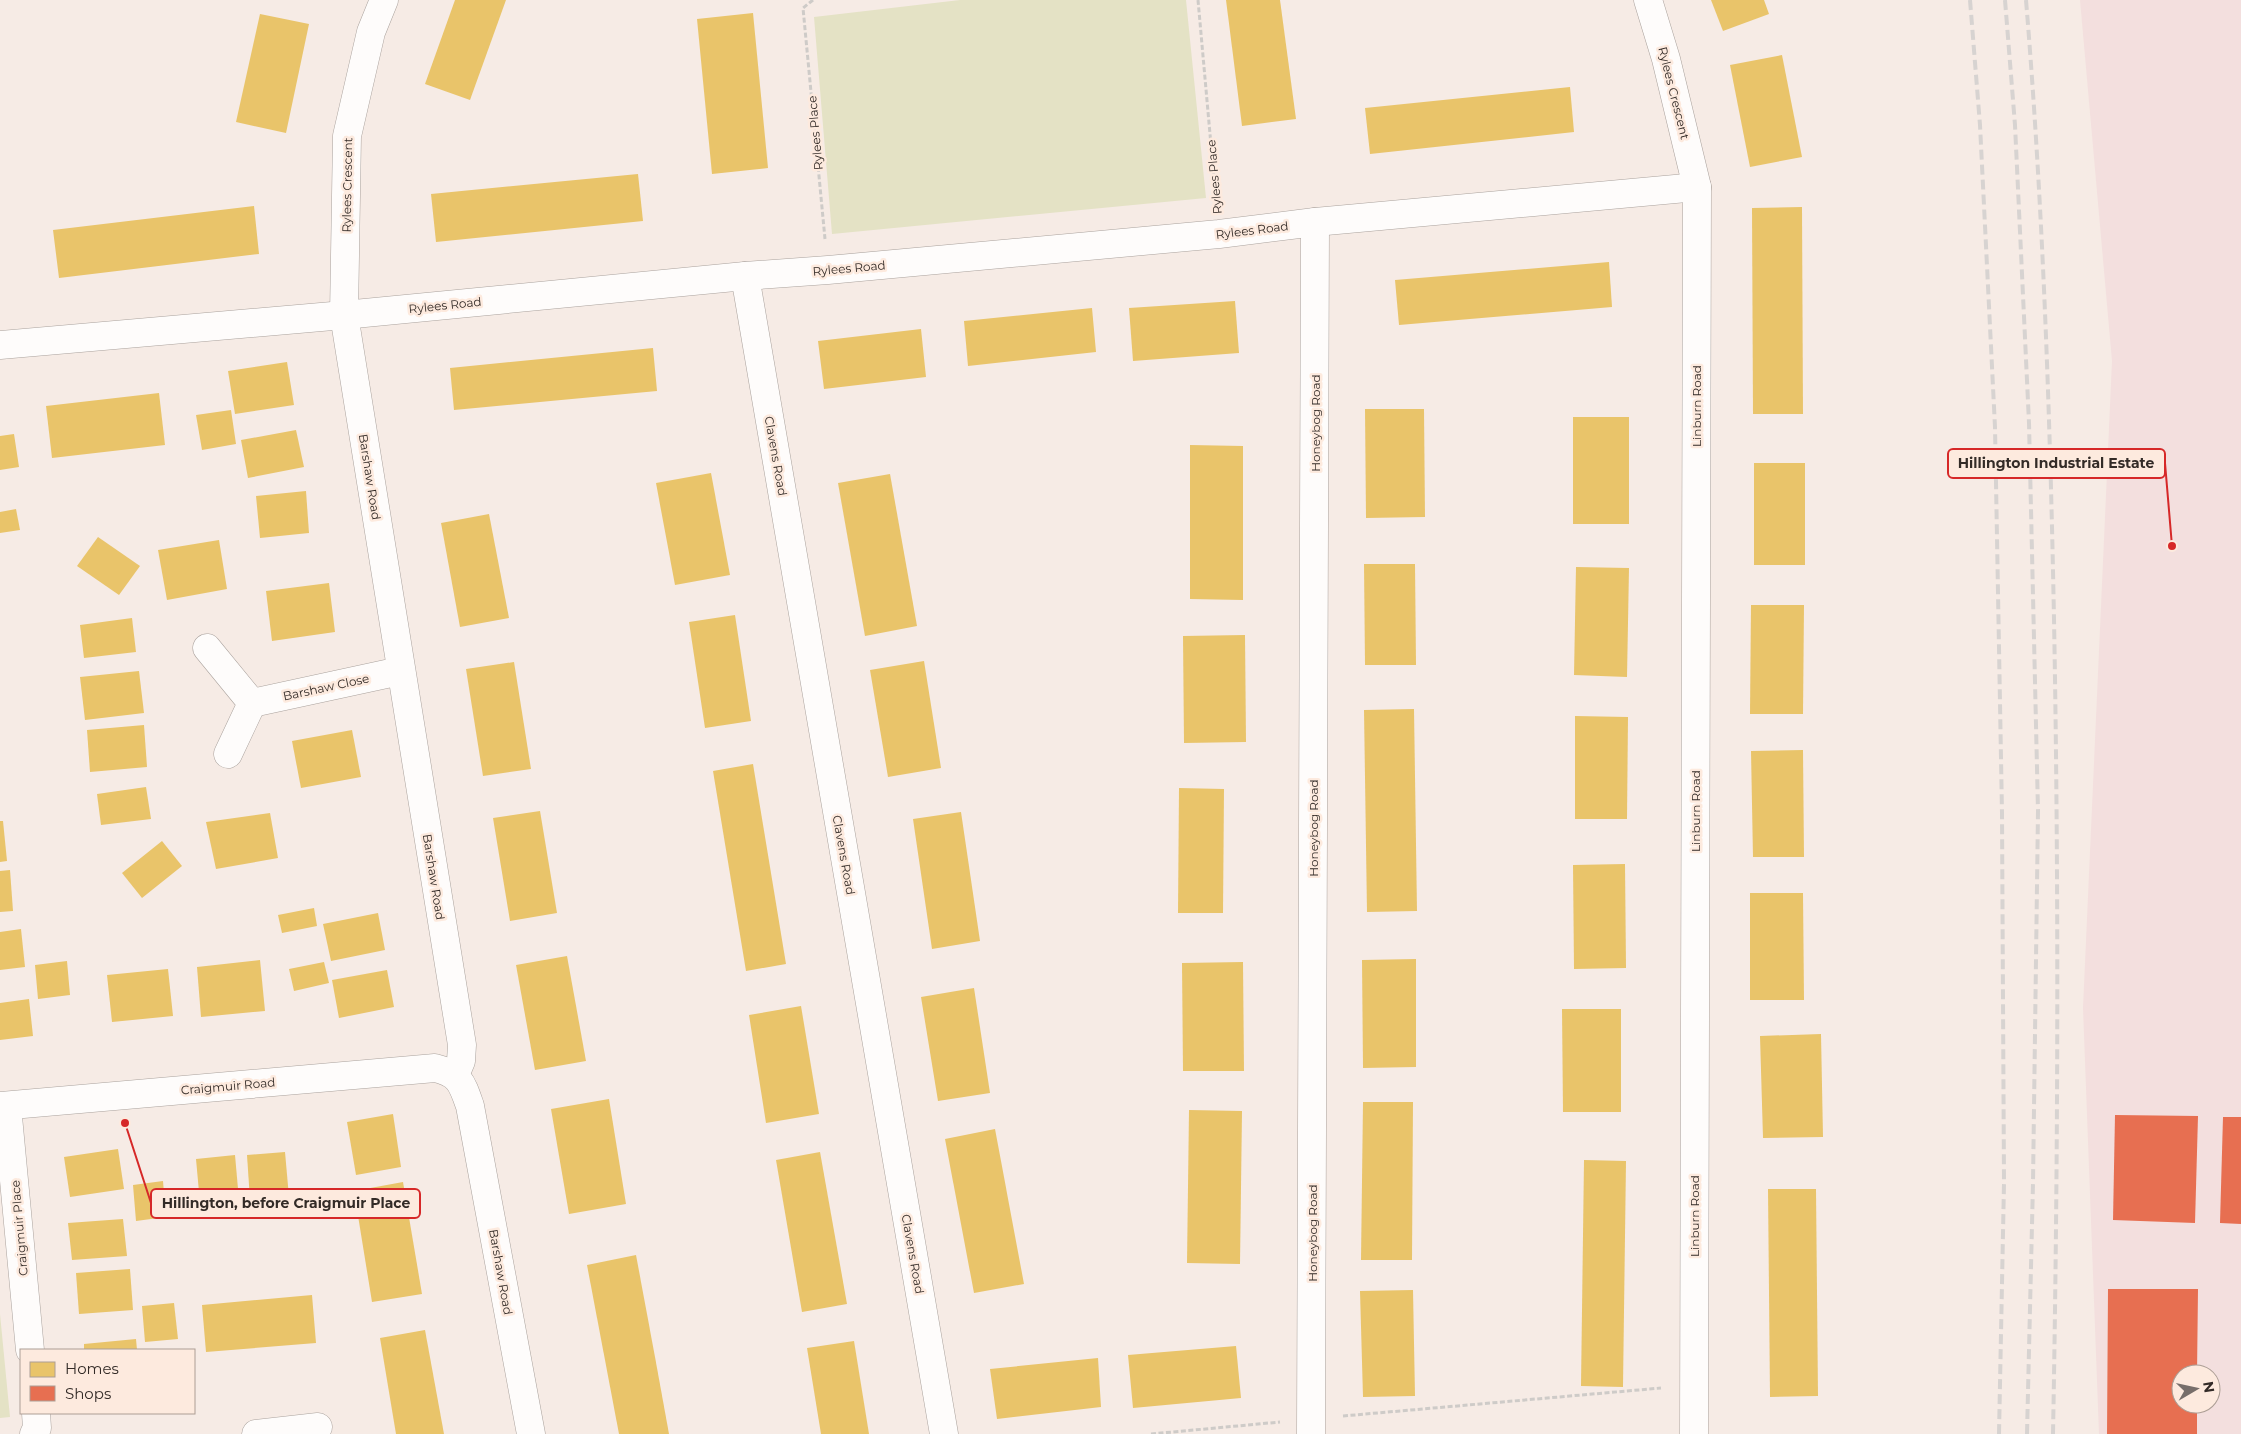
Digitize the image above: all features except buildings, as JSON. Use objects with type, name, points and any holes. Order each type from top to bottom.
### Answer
[{"type":"street","name":"Rylees Crescent","points":[[344,315],[347,136],[371,32],[384,0]]},
{"type":"street","name":"Rylees Crescent","points":[[1648,0],[1666,59],[1697,187]]},
{"type":"street","name":"Rylees Road","points":[[0,345],[1219,234],[1315,222],[1697,187]]},
{"type":"street","name":"Linburn Road","points":[[1694,1434],[1697,187]]},
{"type":"street","name":"Honeybog Road","points":[[1312,1427],[1315,222]]},
{"type":"street","name":"Clavens Road","points":[[745,276],[944,1434]]},
{"type":"street","name":"Barshaw Road","points":[[344,315],[400,671],[462,1045],[461,1062],[455,1075],[464,1088],[470,1106],[530,1434]]},
{"type":"street","points":[[207,648],[252,703],[228,754]]},
{"type":"street","name":"Barshaw Close","points":[[252,703],[400,671]]},
{"type":"street","name":"Craigmuir Road","points":[[4,1106],[435,1068],[450,1071],[455,1075]]},
{"type":"street","name":"Craigmuir Place","points":[[4,1106],[30,1349]]},
{"type":"street","points":[[256,1434],[318,1426]]},
{"type":"path","name":"Rylees Place","points":[[813,0],[803,8],[828,270]]},
{"type":"path","name":"Rylees Place","points":[[1198,0],[1219,234]]},
{"type":"path","points":[[1151,1434],[1312,1427],[1694,1385]]},
{"type":"shaded area","points":[[960,0],[1186,0],[1206,198],[832,234],[814,17]]},
{"type":"shaded area","points":[[2080,0],[2241,0],[2241,1434],[2099,1434],[2083,1008],[2112,361]]},
{"type":"shaded area","points":[[0,1314],[10,1417],[0,1418]]},
{"type":"railway","points":[[1970,0],[1980,125],[1995,427],[2002,813],[2004,1183],[1999,1434]]},
{"type":"railway","points":[[2005,0],[2015,125],[2029,423],[2038,811],[2033,1183],[2027,1434]]},
{"type":"railway","points":[[2026,0],[2045,310],[2054,619],[2057,1026],[2053,1434]]},
{"type":"place","name":"Hillington Industrial Estate","points":[[2172,546]]},
{"type":"place","name":"Hillington, before Craigmuir Place","points":[[125,1123]]}]
